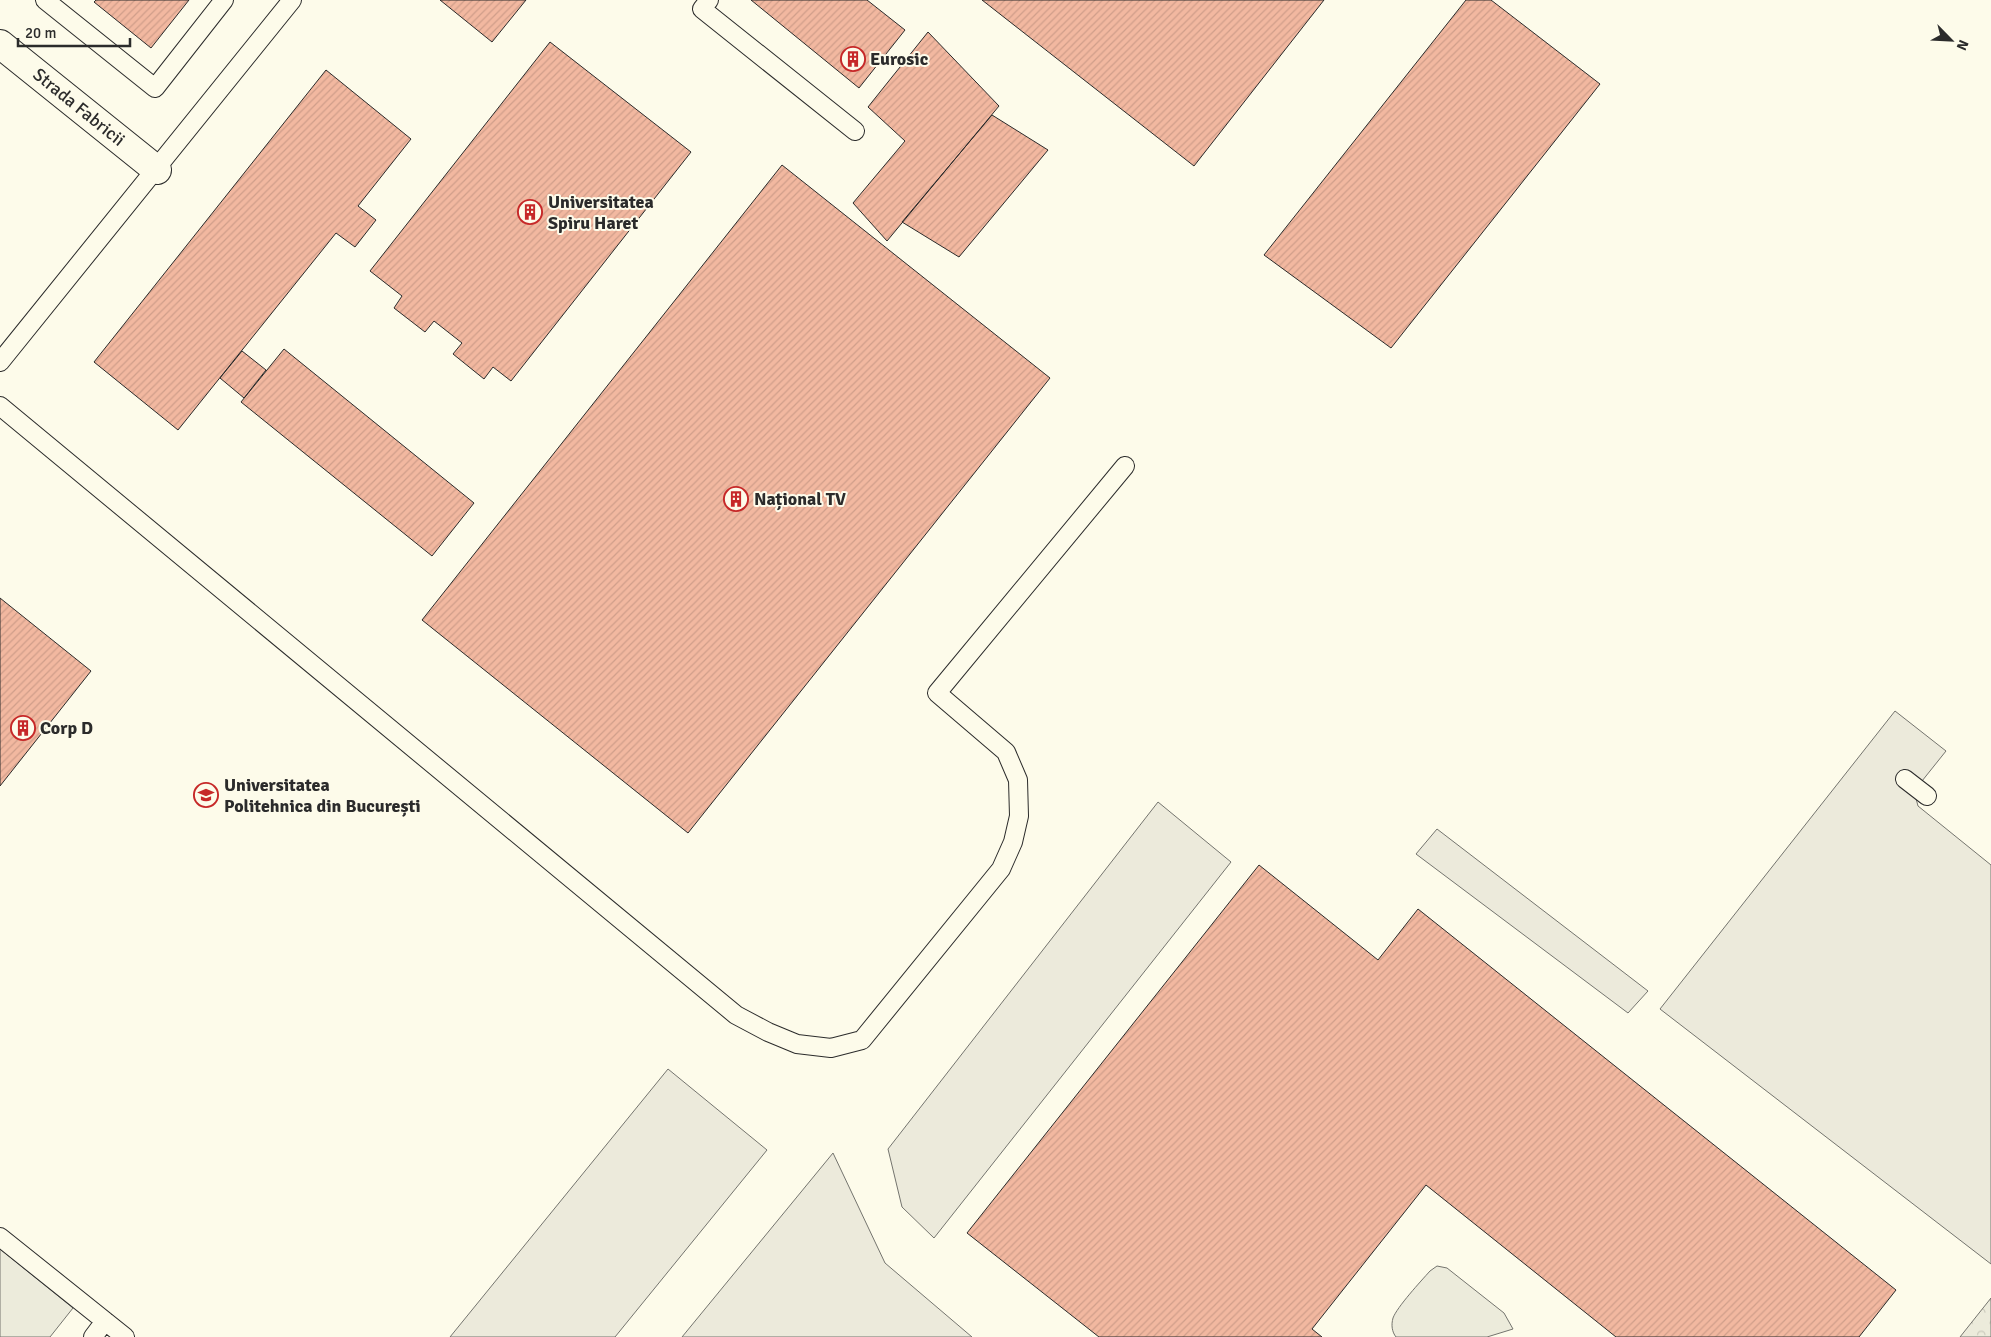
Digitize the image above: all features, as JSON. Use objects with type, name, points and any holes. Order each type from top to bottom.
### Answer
[{"type":"street","name":"Strada Fabricii","points":[[0,44],[157,170]]},
{"type":"lane","points":[[45,0],[155,88],[224,0]]},
{"type":"lane","points":[[0,362],[157,170],[292,0]]},
{"type":"lane","points":[[709,0],[702,9],[855,131]]},
{"type":"lane","points":[[0,406],[736,1014],[768,1032],[797,1044],[831,1048],[862,1040],[1001,869],[1013,842],[1019,816],[1018,780],[1006,752],[937,694],[1125,466]]},
{"type":"lane","points":[[1905,779],[1927,796]]},
{"type":"lane","points":[[0,1237],[125,1337]]},
{"type":"lane","points":[[93,1337],[105,1321]]},
{"type":"green space","points":[[0,1249],[73,1308],[50,1337],[0,1337]]},
{"type":"green space","points":[[1437,1266],[1447,1268],[1504,1313],[1513,1329],[1487,1337],[1396,1337],[1392,1326],[1395,1313],[1421,1281]]},
{"type":"green space","points":[[1991,1298],[1991,1337],[1960,1337]]},
{"type":"shaded area","points":[[1895,711],[1946,751],[1914,791],[1918,806],[1991,865],[1991,1264],[1660,1009]]},
{"type":"shaded area","points":[[1158,802],[1231,862],[934,1238],[902,1207],[888,1149]]},
{"type":"shaded area","points":[[1437,829],[1648,991],[1628,1013],[1416,854]]},
{"type":"shaded area","points":[[668,1069],[767,1150],[615,1337],[450,1337]]},
{"type":"shaded area","points":[[833,1153],[885,1263],[972,1337],[682,1337]]},
{"type":"building","points":[[96,0],[189,0],[151,48],[94,2]]},
{"type":"building","points":[[440,0],[526,0],[492,42]]},
{"type":"building","name":"Eurosic","points":[[751,0],[867,0],[905,30],[859,88]]},
{"type":"building","points":[[982,0],[1324,0],[1194,166]]},
{"type":"building","points":[[1466,0],[1491,0],[1600,84],[1391,348],[1264,255]]},
{"type":"building","points":[[928,32],[999,106],[887,241],[853,203],[905,141],[868,107]]},
{"type":"building","name":"Universitatea Spiru Haret","points":[[550,42],[691,152],[511,381],[493,367],[484,379],[453,354],[462,343],[434,321],[425,332],[394,308],[402,296],[370,271]]},
{"type":"building","points":[[326,70],[411,139],[358,206],[376,220],[355,247],[336,233],[178,430],[94,362]]},
{"type":"building","points":[[992,115],[1048,150],[959,257],[902,222]]},
{"type":"building","name":"Național TV","points":[[782,165],[1050,378],[688,833],[422,620]]},
{"type":"building","points":[[284,349],[474,503],[432,556],[241,402]]},
{"type":"building","points":[[242,351],[266,370],[244,398],[220,378]]},
{"type":"building","name":"Corp D","points":[[0,598],[91,671],[0,786]]},
{"type":"building","points":[[1259,865],[1378,960],[1418,909],[1896,1290],[1859,1337],[1616,1337],[1426,1185],[1312,1329],[1322,1337],[1099,1337],[967,1233]]},
{"type":"place","name":"Eurosic","points":[[853,59]]},
{"type":"place","name":"Universitatea Spiru Haret","points":[[530,212]]},
{"type":"place","name":"Național TV","points":[[736,499]]},
{"type":"place","name":"Corp D","points":[[23,728]]},
{"type":"place","name":"Universitatea Politehnica din București","points":[[206,795]]}]
